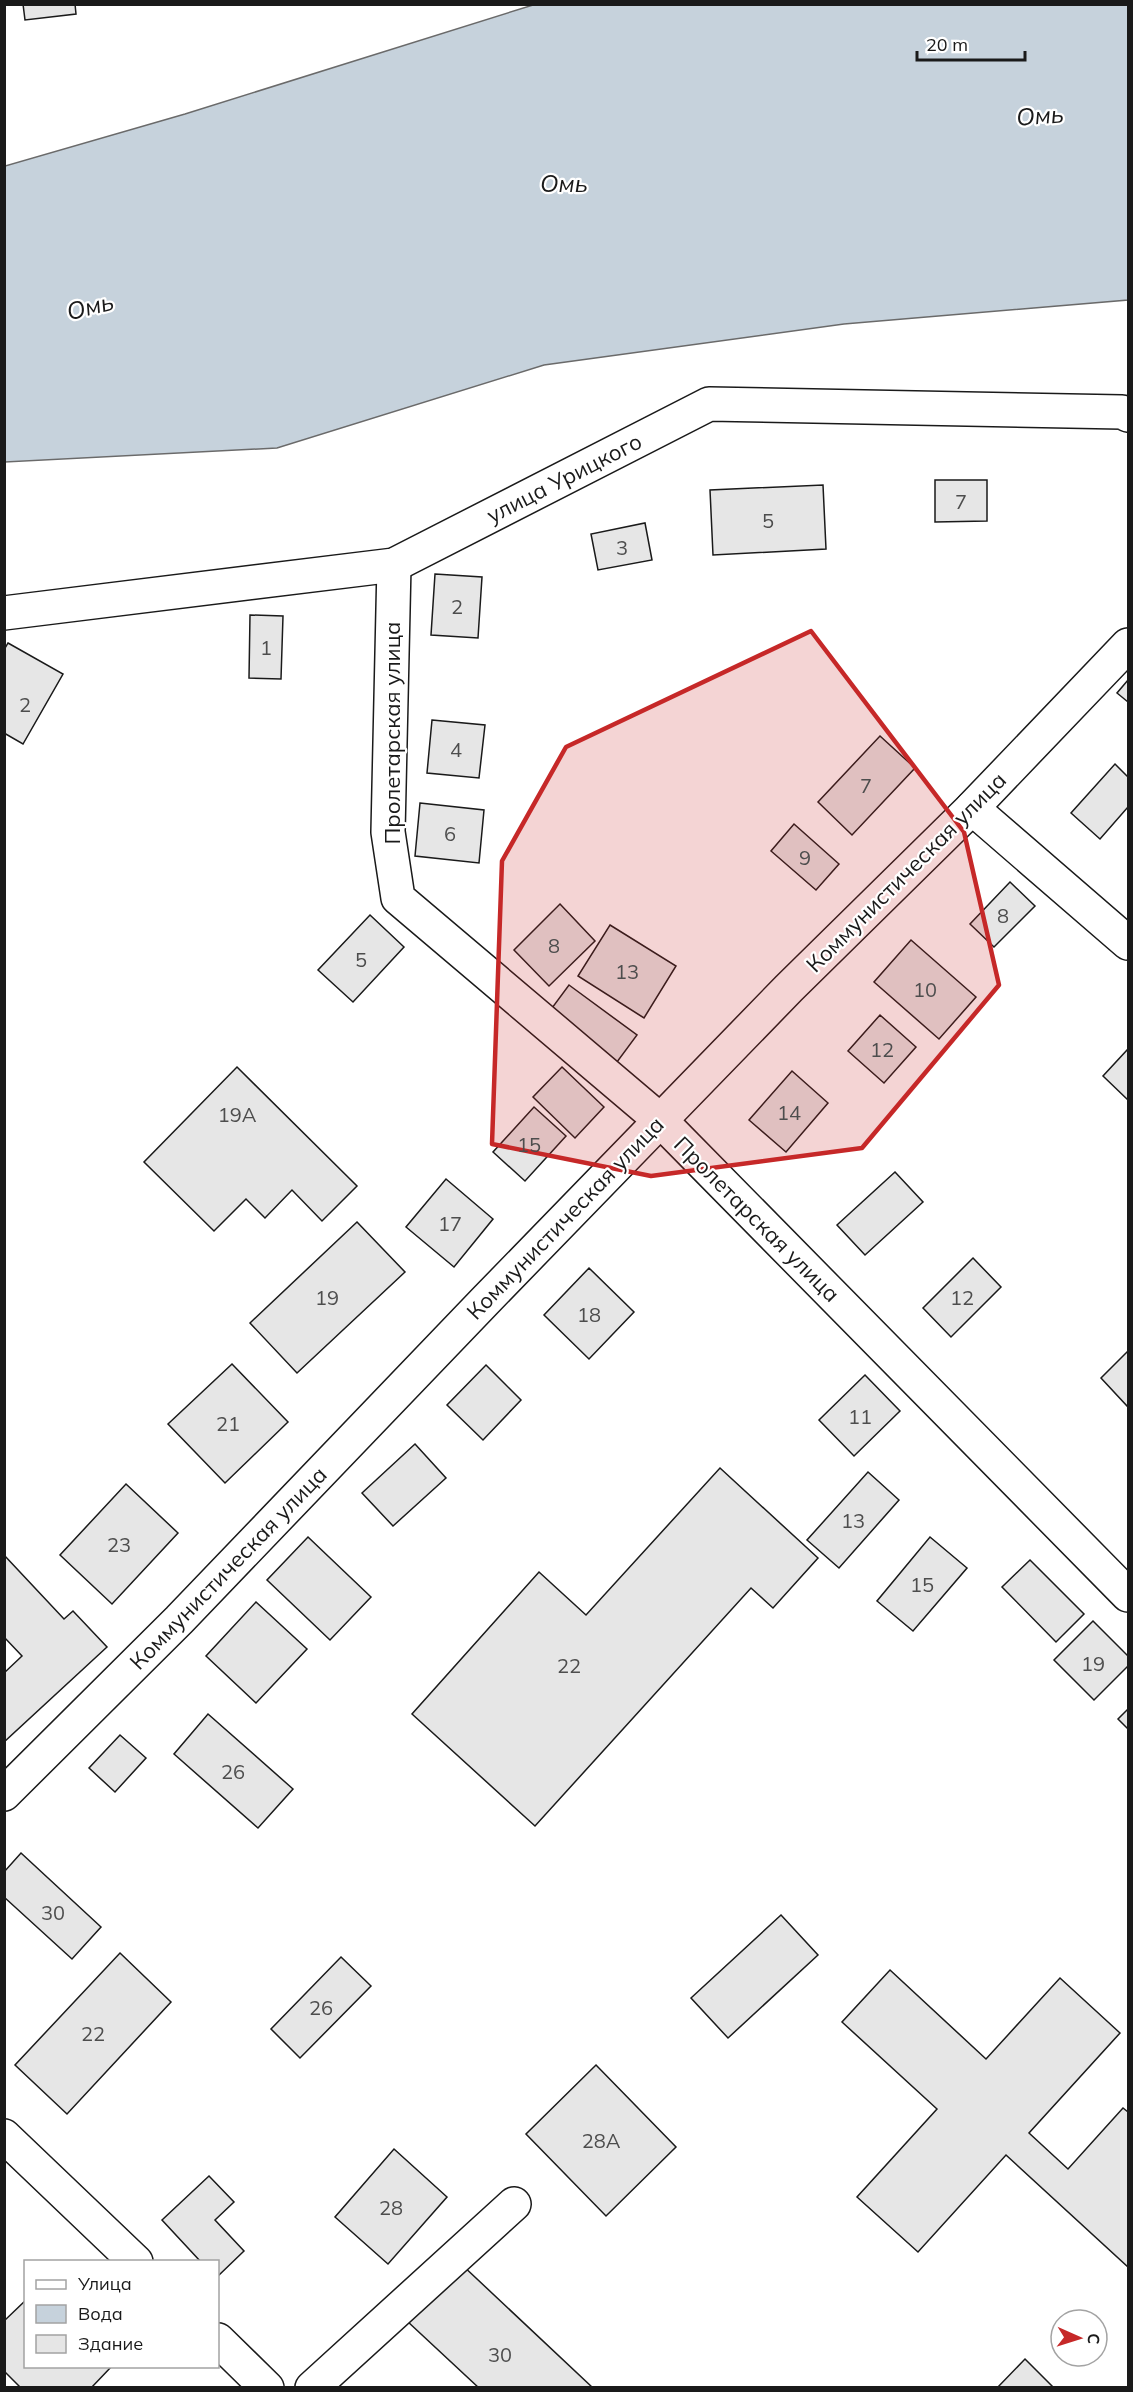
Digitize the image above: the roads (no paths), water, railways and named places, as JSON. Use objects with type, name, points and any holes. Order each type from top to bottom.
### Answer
[{"type":"street","name":"улица Урицкого","points":[[4,613],[394,565],[709,404],[1122,412],[1128,415]]},
{"type":"street","name":"Пролетарская улица","points":[[394,565],[388,832],[398,898],[661,1121],[1128,1595]]},
{"type":"street","name":"Коммунистическая улица","points":[[4,1794],[179,1620],[484,1301],[789,988],[972,808],[1128,645]]},
{"type":"street","points":[[972,808],[1128,943]]},
{"type":"street","points":[[4,2136],[134,2260]]},
{"type":"street","points":[[312,2388],[514,2204]]},
{"type":"street","points":[[219,2341],[267,2388]]},
{"type":"water","name":"Омь","points":[[533,5],[1128,5],[1128,300],[844,324],[544,365],[277,448],[5,462],[5,166],[185,114]]}]
